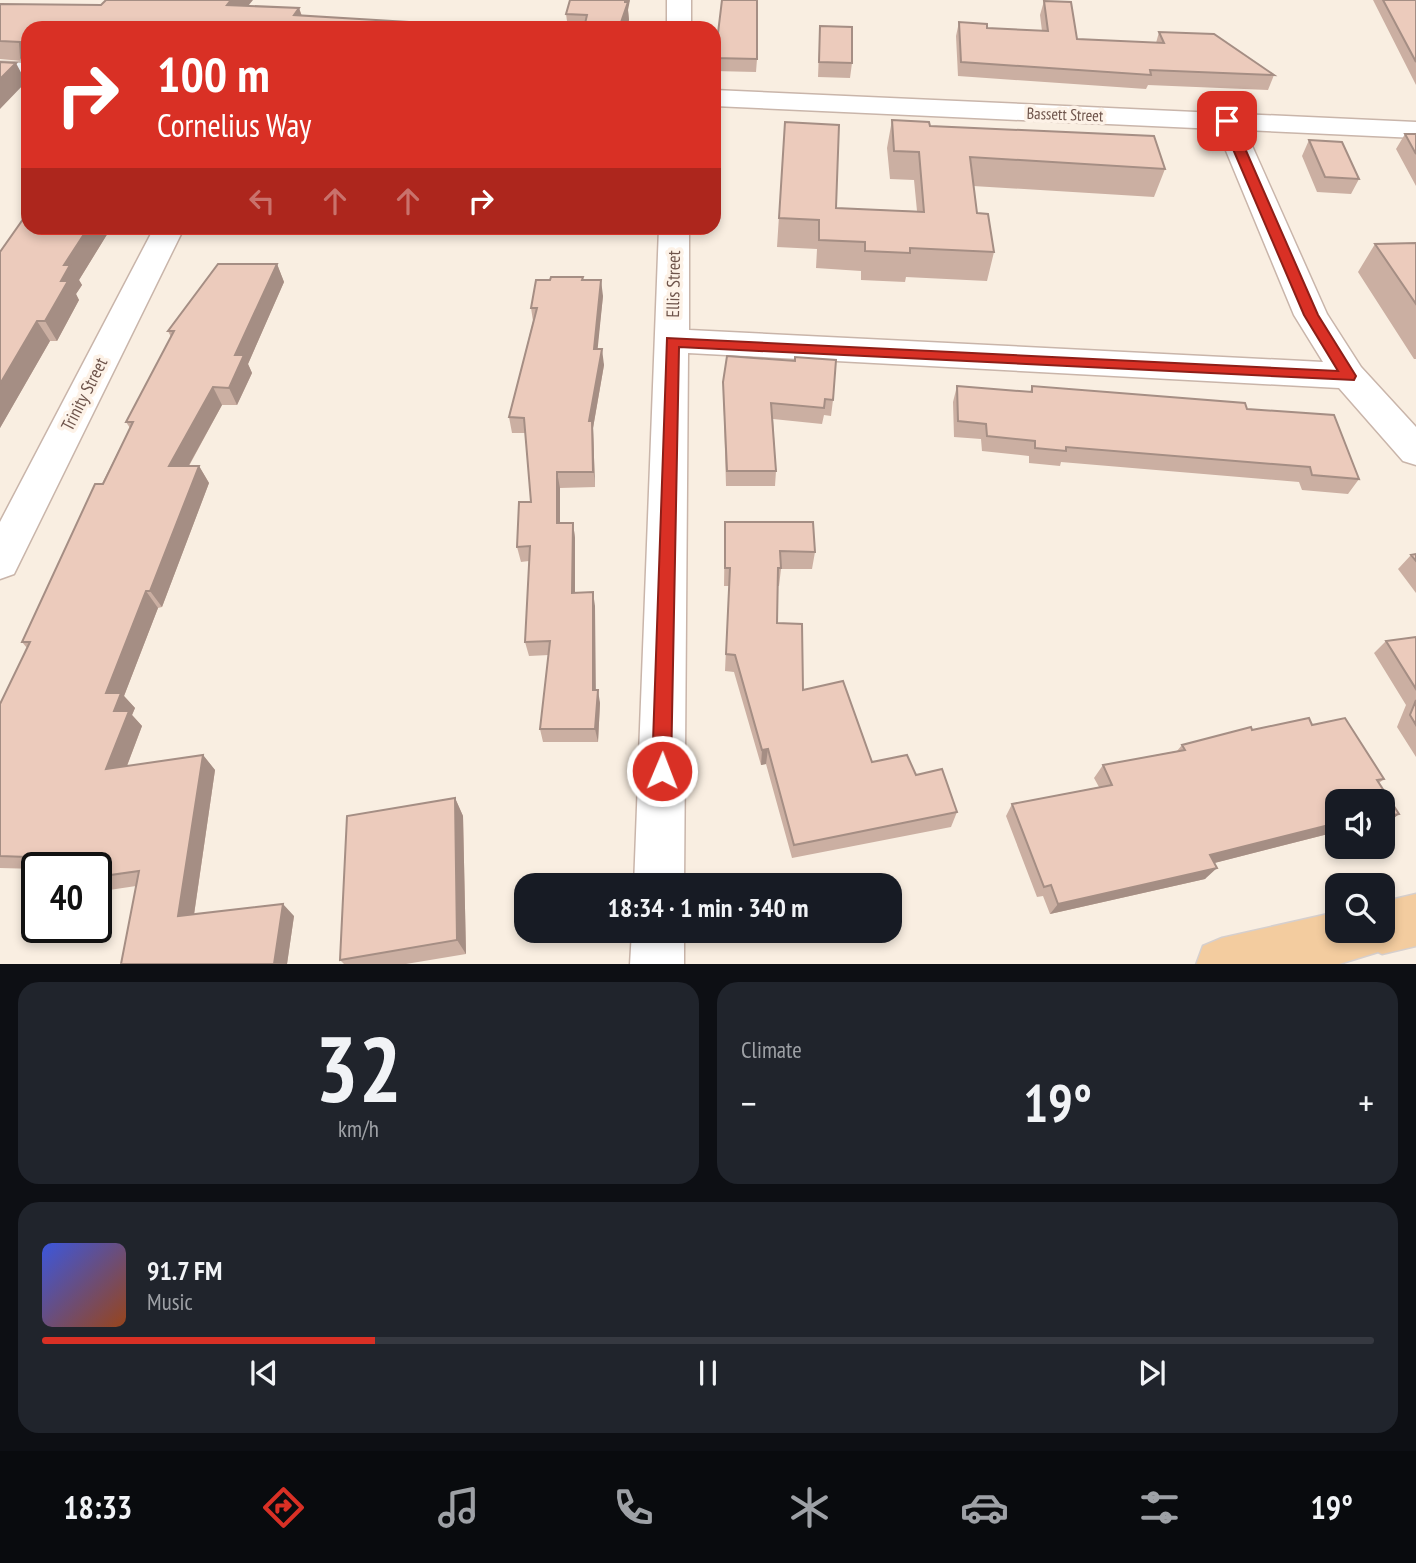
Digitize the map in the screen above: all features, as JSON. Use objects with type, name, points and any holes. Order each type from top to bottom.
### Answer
[{"type":"main road","points":[[1395,925],[1416,920]]},
{"type":"main road","points":[[1222,964],[1325,941]]},
{"type":"street","points":[[679,21],[680,0]]},
{"type":"street","points":[[0,70],[21,71]]},
{"type":"street","name":"Bassett Street","points":[[721,98],[1416,130]]},
{"type":"street","points":[[1227,121],[1311,315],[1349,376],[1416,452]]},
{"type":"street","name":"Trinity Street","points":[[0,562],[165,235]]},
{"type":"street","name":"Ellis Street","points":[[659,873],[674,235]]},
{"type":"street","points":[[672,341],[1349,376]]},
{"type":"street","points":[[657,964],[658,943]]},
{"type":"building","points":[[106,0],[231,0],[227,5],[299,8],[294,15],[394,21],[21,21],[21,57],[20,42],[0,41],[0,4],[101,5]]},
{"type":"building","points":[[570,0],[628,2],[621,21],[586,21],[587,15],[566,14]]},
{"type":"building","points":[[722,0],[757,0],[757,59],[721,58],[719,21]]},
{"type":"building","points":[[1383,0],[1416,0],[1416,62]]},
{"type":"building","points":[[1044,1],[1071,2],[1077,39],[1164,43],[1159,32],[1214,34],[1274,75],[1150,70],[1151,75],[961,62],[959,22],[987,24],[987,28],[1048,31]]},
{"type":"building","points":[[820,26],[852,27],[852,63],[819,62]]},
{"type":"building","points":[[0,62],[16,63],[0,79]]},
{"type":"building","points":[[892,120],[929,122],[930,126],[1154,136],[1165,169],[970,157],[977,213],[988,214],[994,252],[910,248],[910,253],[865,251],[865,242],[819,240],[819,220],[779,218],[785,122],[839,125],[836,208],[924,212],[919,152],[894,151]]},
{"type":"building","points":[[1405,134],[1416,134],[1416,154]]},
{"type":"building","points":[[1309,140],[1342,142],[1359,179],[1325,177]]},
{"type":"building","points":[[21,222],[21,235],[83,235],[64,265],[70,265],[61,281],[68,281],[45,321],[37,321],[0,384],[0,252]]},
{"type":"building","points":[[1416,243],[1416,304],[1375,244]]},
{"type":"building","points":[[218,264],[277,264],[235,355],[244,355],[229,388],[213,387],[169,466],[199,466],[106,693],[121,693],[114,711],[129,711],[106,769],[203,755],[178,916],[283,904],[274,964],[121,964],[139,871],[112,875],[112,852],[21,852],[21,857],[0,856],[0,704],[30,642],[22,642],[95,484],[103,484],[133,422],[126,422],[174,331],[168,331]]},
{"type":"building","points":[[551,277],[601,280],[594,349],[602,349],[589,421],[592,421],[593,472],[557,472],[557,523],[573,523],[572,593],[593,592],[593,690],[598,690],[595,729],[540,729],[550,641],[525,642],[530,546],[517,547],[519,502],[531,502],[524,418],[509,417],[537,308],[531,308],[536,280],[550,280]]},
{"type":"building","points":[[727,356],[795,361],[795,357],[836,360],[833,400],[825,399],[824,408],[771,403],[776,471],[727,471],[723,382]]},
{"type":"building","points":[[957,386],[1032,392],[1032,386],[1245,403],[1247,409],[1334,415],[1359,479],[1312,475],[1310,467],[1066,447],[1066,451],[1035,448],[1035,441],[987,436],[986,424],[958,421]]},
{"type":"building","points":[[725,522],[813,522],[815,552],[780,551],[781,568],[778,568],[777,623],[802,624],[803,690],[843,681],[872,762],[907,755],[916,775],[942,769],[957,812],[794,845],[768,749],[762,750],[735,655],[726,654],[730,568],[725,568]]},
{"type":"building","points":[[1416,637],[1416,689],[1386,641]]},
{"type":"building","points":[[1416,700],[1416,725],[1410,715]]},
{"type":"building","points":[[1309,718],[1312,725],[1345,718],[1384,779],[1377,780],[1383,789],[1325,789],[1325,826],[1210,855],[1217,868],[1058,904],[1051,885],[1044,887],[1012,804],[1112,785],[1103,765],[1185,750],[1182,745],[1251,727],[1252,730]]},
{"type":"building","points":[[455,798],[457,940],[340,960],[347,816]]},
{"type":"route","points":[[662,771],[672,341],[1349,376],[1311,315],[1227,121]]}]
